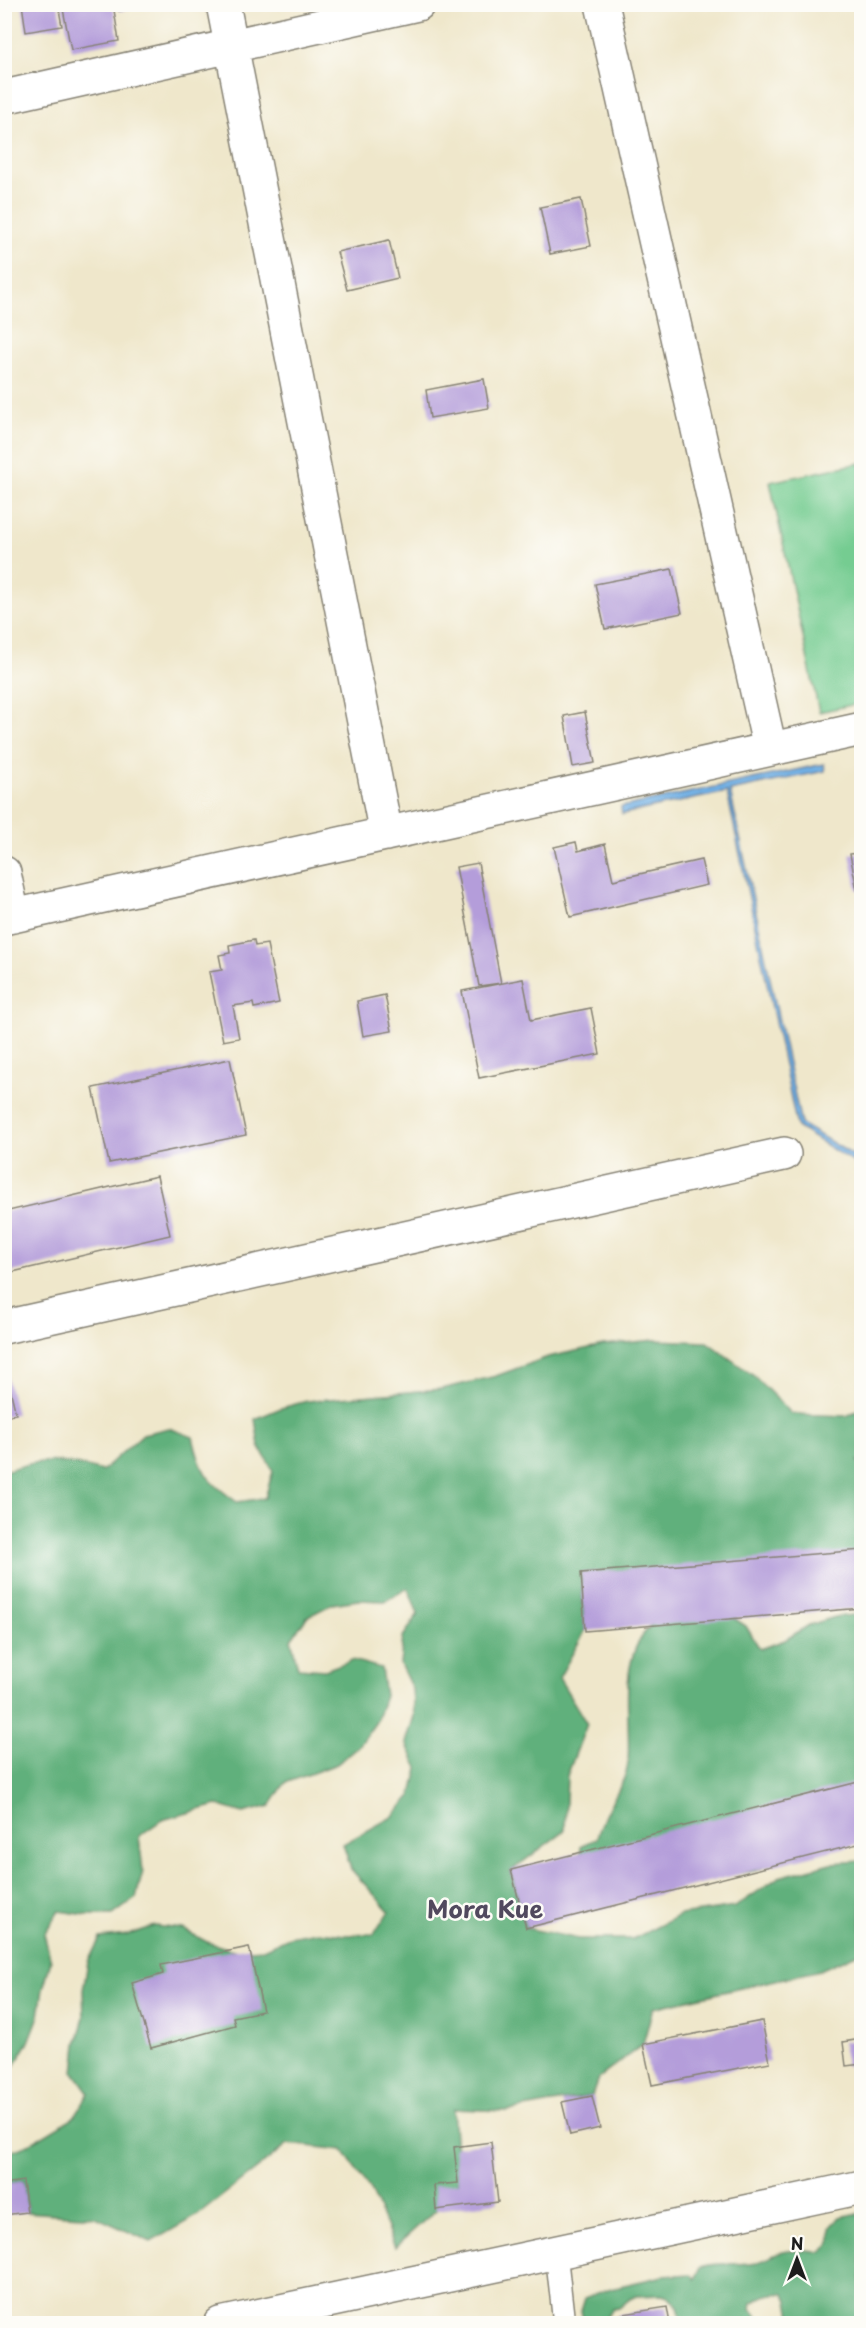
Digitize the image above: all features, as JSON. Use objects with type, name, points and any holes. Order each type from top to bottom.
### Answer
[{"type":"street","points":[[223,4],[386,834]]},
{"type":"street","points":[[4,97],[418,4]]},
{"type":"street","points":[[602,4],[770,749]]},
{"type":"street","points":[[4,873],[9,917],[861,729]]},
{"type":"street","points":[[4,1327],[784,1154]]},
{"type":"street","points":[[220,2324],[861,2187]]},
{"type":"lane","points":[[556,2252],[564,2324]]},
{"type":"green space","points":[[861,463],[861,703],[819,712],[770,482]]},
{"type":"green space","points":[[655,1340],[707,1342],[754,1376],[792,1414],[847,1416],[861,1408],[861,1461],[858,1461],[862,1467],[861,1557],[581,1573],[585,1631],[559,1678],[587,1724],[567,1776],[565,1830],[511,1871],[526,1928],[579,1939],[633,1939],[680,1915],[735,1907],[779,1877],[831,1863],[861,1861],[861,1952],[820,1970],[653,2008],[643,2044],[598,2079],[592,2096],[507,2111],[453,2109],[458,2183],[436,2210],[395,2247],[373,2195],[343,2150],[288,2144],[198,2215],[151,2242],[96,2217],[27,2212],[23,2181],[5,2184],[5,2154],[28,2145],[74,2117],[89,2093],[74,2072],[77,2044],[84,2017],[83,1990],[88,1962],[100,1938],[128,1935],[155,1926],[183,1929],[207,1942],[236,1951],[263,1949],[289,1937],[318,1932],[346,1935],[374,1934],[389,1911],[351,1869],[343,1844],[392,1817],[412,1795],[418,1768],[406,1743],[414,1716],[412,1689],[400,1664],[403,1637],[418,1614],[408,1588],[385,1601],[358,1600],[332,1604],[307,1617],[291,1639],[298,1668],[325,1670],[352,1660],[381,1668],[385,1696],[376,1722],[359,1746],[337,1764],[285,1783],[270,1806],[243,1813],[217,1805],[162,1820],[139,1836],[143,1871],[136,1898],[113,1915],[87,1915],[59,1911],[44,1934],[51,1961],[43,1989],[39,2016],[29,2042],[5,2076],[5,1471],[42,1462],[64,1462],[102,1471],[143,1434],[169,1428],[193,1437],[199,1459],[207,1475],[227,1495],[237,1502],[265,1498],[273,1471],[259,1446],[255,1419],[281,1408],[307,1401],[442,1389],[496,1376],[548,1357],[603,1345]]},
{"type":"green space","points":[[723,1611],[746,1626],[760,1649],[785,1640],[809,1625],[835,1617],[861,1614],[861,1840],[783,1860],[755,1871],[728,1875],[579,1874],[581,1846],[596,1839],[627,1769],[628,1680],[638,1642],[650,1627],[672,1612]]},
{"type":"green space","points":[[861,2214],[861,2323],[792,2323],[788,2300],[784,2294],[775,2294],[767,2295],[752,2303],[751,2309],[760,2323],[682,2323],[678,2306],[662,2295],[636,2296],[619,2308],[613,2309],[600,2323],[584,2323],[581,2311],[585,2298],[611,2288],[663,2276],[691,2274],[695,2279],[701,2267],[757,2262],[788,2251],[820,2252],[831,2243],[831,2227],[840,2217]]},
{"type":"water","points":[[824,764],[825,771],[730,791],[801,1124],[861,1160],[861,1167],[797,1127],[727,792],[622,814],[621,807]]},
{"type":"building","points":[[22,4],[58,4],[62,26],[26,32]]},
{"type":"building","points":[[62,4],[113,4],[119,41],[71,50]]},
{"type":"building","points":[[118,4],[135,4],[136,8],[119,11]]},
{"type":"building","points":[[581,199],[591,246],[550,254],[540,207]]},
{"type":"building","points":[[389,240],[398,278],[347,290],[337,252]]},
{"type":"building","points":[[484,379],[489,408],[430,418],[426,390]]},
{"type":"building","points":[[672,569],[682,613],[605,629],[595,584]]},
{"type":"building","points":[[585,712],[595,763],[573,767],[564,716]]},
{"type":"building","points":[[576,842],[578,851],[605,844],[613,880],[701,860],[707,885],[570,917],[554,847]]},
{"type":"building","points":[[862,852],[862,889],[857,890],[850,854]]},
{"type":"building","points":[[478,863],[501,983],[479,986],[456,867]]},
{"type":"building","points":[[254,940],[255,946],[267,944],[279,1003],[254,1008],[253,1003],[233,1006],[239,1038],[223,1041],[209,972],[222,970],[219,955],[230,953],[229,945]]},
{"type":"building","points":[[523,979],[531,1020],[591,1008],[600,1054],[479,1078],[462,991]]},
{"type":"building","points":[[385,995],[392,1031],[363,1036],[357,1001]]},
{"type":"building","points":[[230,1059],[246,1135],[109,1163],[93,1088]]},
{"type":"building","points":[[157,1176],[170,1235],[4,1274],[4,1212]]},
{"type":"building","points":[[4,1376],[7,1376],[16,1414],[4,1416]]},
{"type":"building","points":[[862,1550],[862,1608],[585,1631],[581,1573]]},
{"type":"building","points":[[862,1781],[862,1843],[526,1928],[511,1870]]},
{"type":"building","points":[[249,1947],[263,2011],[233,2017],[235,2025],[151,2048],[132,1983],[163,1974],[161,1965]]},
{"type":"building","points":[[762,2021],[770,2062],[652,2085],[643,2044]]},
{"type":"building","points":[[862,2039],[862,2064],[846,2066],[843,2042]]},
{"type":"building","points":[[592,2096],[600,2128],[570,2135],[562,2102]]},
{"type":"building","points":[[491,2142],[498,2202],[436,2210],[434,2185],[458,2183],[454,2147]]},
{"type":"building","points":[[23,2181],[27,2212],[4,2215],[4,2184]]},
{"type":"building","points":[[667,2307],[670,2324],[619,2324],[617,2315]]},
{"type":"district","name":"Mora Kue","points":[[485,1910]]}]
